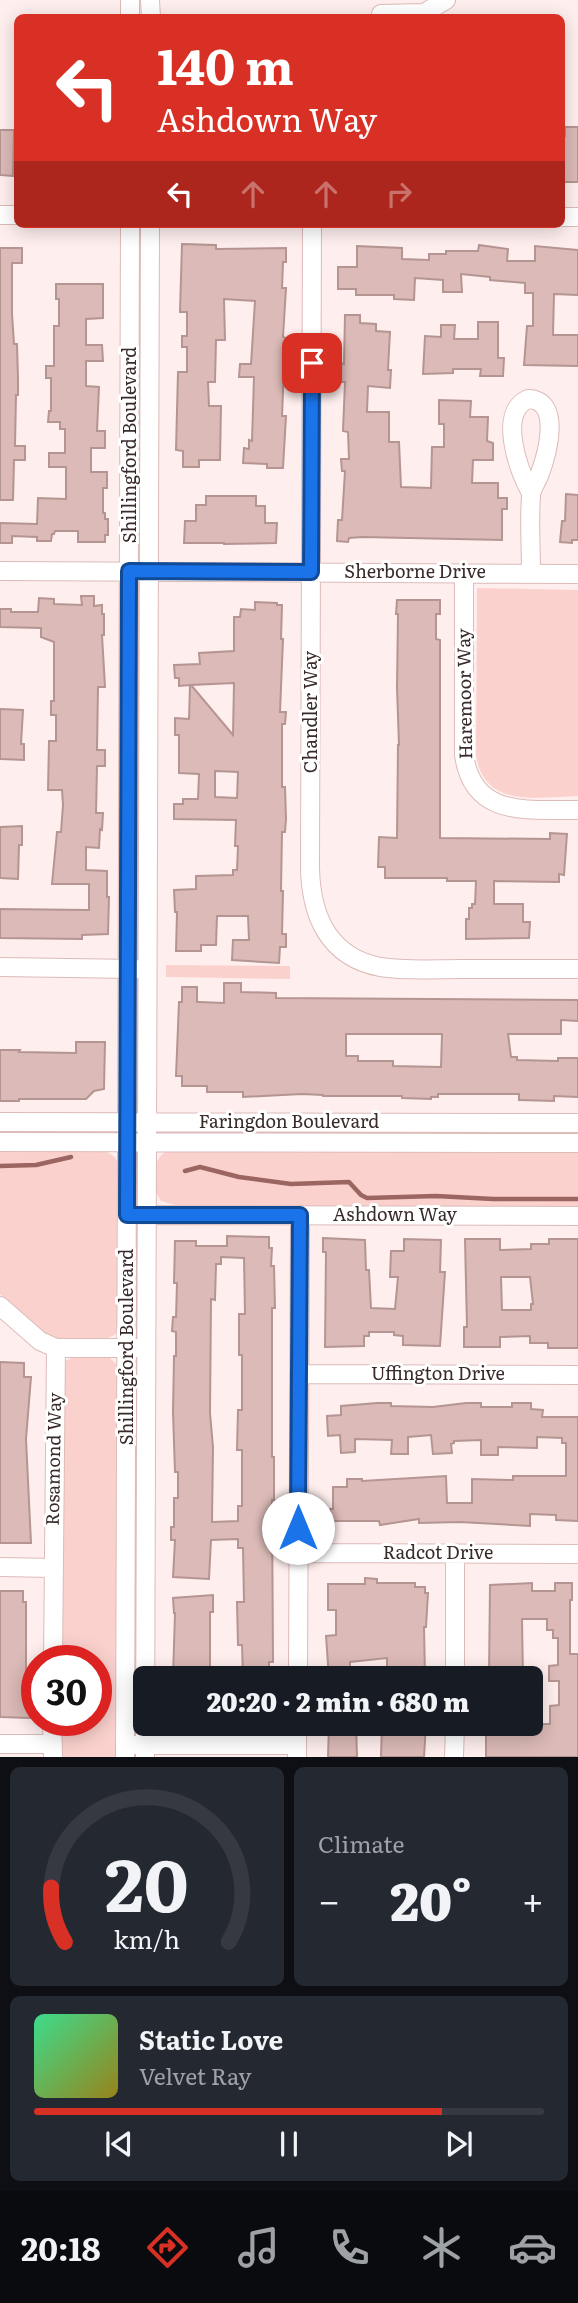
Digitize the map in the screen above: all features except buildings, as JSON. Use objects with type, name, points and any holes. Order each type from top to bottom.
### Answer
[{"type":"street","points":[[381,14],[425,13],[446,0]]},
{"type":"street","name":"Shillingford Boulevard","points":[[125,1751],[130,228]]},
{"type":"street","name":"Shillingford Boulevard","points":[[145,1751],[150,228]]},
{"type":"street","name":"Chandler Way","points":[[312,228],[310,886],[318,919],[336,945],[349,954],[378,966],[578,970]]},
{"type":"street","points":[[531,493],[531,572]]},
{"type":"street","name":"Sherborne Drive","points":[[0,571],[578,574]]},
{"type":"street","name":"Haremoor Way","points":[[464,573],[464,741],[466,767],[470,778],[484,796],[502,807],[578,810]]},
{"type":"street","points":[[0,967],[148,969]]},
{"type":"street","name":"Faringdon Boulevard","points":[[0,1122],[578,1123]]},
{"type":"street","points":[[451,1123],[452,1143]]},
{"type":"street","name":"Faringdon Boulevard","points":[[0,1142],[578,1143]]},
{"type":"street","name":"Ashdown Way","points":[[127,1215],[578,1216]]},
{"type":"street","points":[[298,1666],[300,1215]]},
{"type":"street","points":[[0,1306],[40,1342],[56,1348],[146,1348]]},
{"type":"street","name":"Rosamond Way","points":[[53,1645],[56,1348]]},
{"type":"street","name":"Uffington Drive","points":[[299,1374],[578,1375]]},
{"type":"street","name":"Radcot Drive","points":[[298,1553],[578,1554]]},
{"type":"street","points":[[455,1553],[455,1666]]},
{"type":"street","points":[[0,1567],[53,1567]]},
{"type":"street","points":[[454,1736],[454,1757]]},
{"type":"street","points":[[0,1744],[53,1751]]},
{"type":"street","points":[[125,1751],[297,1751]]},
{"type":"shaded area","points":[[477,588],[578,590],[578,796],[515,796],[501,792],[489,784],[481,772],[476,754]]},
{"type":"shaded area","points":[[166,965],[290,966],[290,979],[166,977]]},
{"type":"shaded area","points":[[0,1149],[104,1150],[115,1157],[119,1166],[119,1328],[115,1335],[107,1338],[52,1338],[0,1294]]},
{"type":"shaded area","points":[[168,1150],[578,1151],[578,1207],[175,1205],[161,1201],[154,1181],[158,1159]]},
{"type":"shaded area","points":[[74,1357],[110,1358],[118,1366],[118,1757],[61,1757],[62,1736],[112,1736],[112,1645],[62,1645],[65,1361]]},
{"type":"waterway","points":[[0,1166],[36,1165],[71,1157]]},
{"type":"waterway","points":[[185,1171],[200,1167],[239,1177],[291,1184],[349,1182],[367,1198],[436,1196],[578,1199]]},
{"type":"route","points":[[298,1528],[300,1215],[127,1215],[129,571],[311,572],[312,363]]}]
